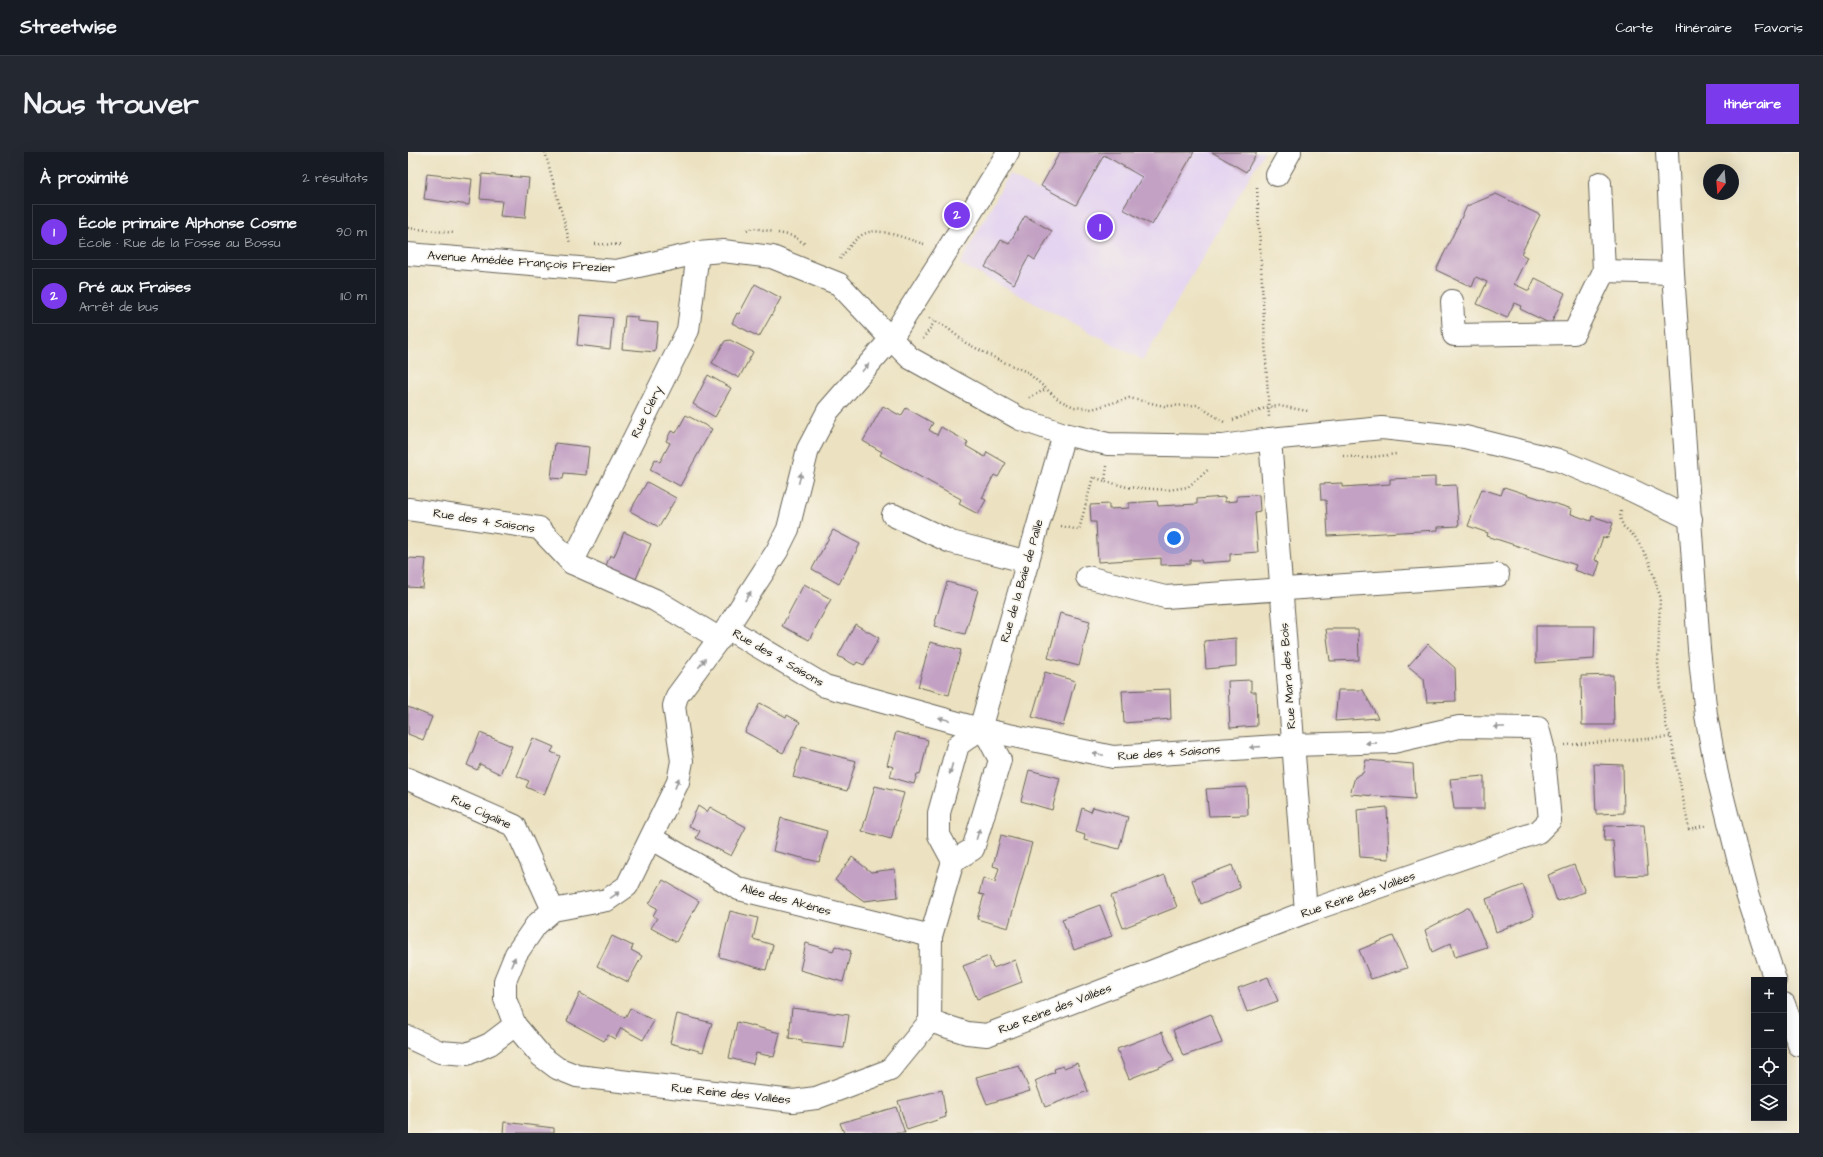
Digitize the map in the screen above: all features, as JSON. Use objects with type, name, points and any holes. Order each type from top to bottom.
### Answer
[{"type":"street","points":[[553,910],[607,900],[627,886],[678,782],[682,761],[674,706],[677,696],[724,634],[777,551],[788,529],[808,449],[828,411],[891,339],[968,219],[1008,152]]},
{"type":"street","points":[[1277,175],[1290,152]]},
{"type":"street","points":[[1668,152],[1673,273],[1699,650],[1706,715],[1717,774],[1747,894],[1774,977]]},
{"type":"street","points":[[1452,300],[1454,335],[1574,333],[1604,271],[1600,184]]},
{"type":"street","name":"Avenue Amédée François Frezier","points":[[408,254],[616,271],[698,254],[723,251],[772,257],[839,284],[910,358],[1020,419],[1064,434],[1108,444],[1223,446],[1270,439],[1382,428],[1465,437],[1558,460],[1691,518]]},
{"type":"street","name":"Rue Cléry","points":[[572,563],[688,330],[698,254]]},
{"type":"street","points":[[1604,271],[1673,273]]},
{"type":"street","name":"Rue de la Baie de Paille","points":[[980,729],[1064,434]]},
{"type":"street","name":"Rue Mara des Bois","points":[[1270,439],[1306,912]]},
{"type":"street","name":"Rue des 4 Saisons","points":[[408,509],[539,528],[572,563],[655,600],[825,686],[980,729],[1113,758],[1294,745],[1393,742],[1459,727],[1540,738]]},
{"type":"street","points":[[893,515],[951,542],[1028,562]]},
{"type":"street","points":[[1087,577],[1165,597],[1282,588],[1498,575]]},
{"type":"street","points":[[930,1021],[931,936],[953,861],[973,849],[1000,760],[989,739],[980,729],[958,745],[939,813],[939,835],[953,861]]},
{"type":"street","name":"Rue Reine des Vallées","points":[[553,910],[536,925],[516,954],[505,981],[505,999],[515,1025],[541,1056],[557,1068],[577,1076],[793,1101],[816,1098],[890,1070],[930,1021],[967,1033],[987,1035],[1306,912],[1538,832],[1550,820],[1540,738]]},
{"type":"street","name":"Rue Cigaline","points":[[408,779],[515,826],[553,910]]},
{"type":"street","name":"Allée des Akènes","points":[[651,838],[739,889],[931,936]]},
{"type":"street","points":[[1787,1012],[1799,1045]]},
{"type":"street","points":[[408,1037],[440,1052],[467,1054],[490,1044],[515,1025]]},
{"type":"path","points":[[545,152],[570,243]]},
{"type":"path","points":[[1270,439],[1257,185],[1277,175]]},
{"type":"path","points":[[408,228],[461,234]]},
{"type":"path","points":[[826,278],[854,241],[866,232],[879,231],[949,247]]},
{"type":"path","points":[[564,243],[578,244]]},
{"type":"path","points":[[594,244],[625,246]]},
{"type":"path","points":[[910,308],[945,326],[966,343],[1027,372],[1059,400],[1074,407],[1092,409],[1129,398],[1164,406],[1197,405],[1225,423]]},
{"type":"path","points":[[1105,481],[1108,444]]},
{"type":"path","points":[[1040,520],[1078,530],[1093,477],[1127,487],[1168,490],[1188,487],[1214,464]]},
{"type":"path","points":[[1629,490],[1622,502],[1620,517],[1623,526],[1635,537],[1649,561],[1660,596],[1658,664],[1666,726],[1671,737],[1689,830],[1728,820]]},
{"type":"path","points":[[1540,738],[1671,737]]},
{"type":"shaded area","points":[[1060,152],[1264,152],[1143,360],[960,264],[1009,174],[1038,191]]},
{"type":"building","points":[[1060,152],[1194,152],[1152,225],[1123,209],[1142,177],[1104,155],[1076,205],[1041,186]]},
{"type":"building","points":[[1212,152],[1257,152],[1246,172]]},
{"type":"building","points":[[427,174],[472,179],[469,205],[424,199]]},
{"type":"building","points":[[482,174],[529,178],[525,218],[500,216],[502,201],[480,199]]},
{"type":"building","points":[[1496,194],[1540,215],[1521,254],[1527,257],[1514,284],[1529,291],[1535,278],[1565,293],[1551,324],[1520,309],[1521,306],[1514,303],[1507,318],[1477,304],[1487,282],[1476,277],[1472,287],[1436,270],[1467,206]]},
{"type":"building","points":[[1025,216],[1052,231],[1035,260],[1029,256],[1014,284],[985,267],[1001,240],[1009,244]]},
{"type":"building","points":[[755,284],[781,298],[759,337],[732,323],[737,313],[739,314]]},
{"type":"building","points":[[580,315],[613,318],[610,349],[577,345]]},
{"type":"building","points":[[625,316],[637,317],[637,321],[658,323],[655,352],[622,349]]},
{"type":"building","points":[[730,340],[753,352],[739,378],[712,363],[725,341]]},
{"type":"building","points":[[708,375],[731,388],[715,417],[693,404]]},
{"type":"building","points":[[883,406],[901,416],[906,408],[933,423],[929,430],[937,435],[941,427],[968,442],[966,446],[985,457],[987,452],[1006,463],[998,477],[994,475],[982,498],[986,500],[978,514],[959,504],[961,499],[880,455],[882,452],[863,441]]},
{"type":"building","points":[[686,415],[712,429],[680,486],[650,470],[655,459],[660,462],[670,443],[666,441],[671,431],[676,433]]},
{"type":"building","points":[[555,443],[589,447],[586,475],[564,473],[563,479],[551,478]]},
{"type":"building","points":[[1435,477],[1435,486],[1456,485],[1459,526],[1438,527],[1438,530],[1328,536],[1326,500],[1321,500],[1320,484],[1342,483],[1342,487],[1390,484],[1390,479]]},
{"type":"building","points":[[647,482],[676,498],[659,527],[630,511]]},
{"type":"building","points":[[1504,487],[1572,509],[1571,514],[1591,521],[1592,516],[1613,523],[1608,538],[1603,537],[1595,560],[1600,562],[1595,577],[1574,570],[1576,565],[1487,536],[1488,533],[1468,526],[1482,489],[1501,495]]},
{"type":"building","points":[[1259,495],[1260,511],[1255,512],[1258,552],[1230,554],[1230,561],[1202,563],[1201,560],[1190,560],[1190,564],[1161,565],[1161,558],[1098,562],[1096,522],[1091,522],[1090,505],[1109,504],[1109,509],[1129,508],[1129,503],[1157,501],[1158,506],[1197,504],[1197,499],[1225,497],[1225,502],[1237,501],[1237,496]]},
{"type":"building","points":[[833,530],[860,544],[839,584],[812,569]]},
{"type":"building","points":[[624,532],[651,544],[636,579],[606,566],[610,555],[614,557]]},
{"type":"building","points":[[408,558],[426,559],[423,588],[408,587]]},
{"type":"building","points":[[947,582],[978,590],[965,634],[934,626]]},
{"type":"building","points":[[804,584],[831,599],[809,640],[782,626]]},
{"type":"building","points":[[1060,613],[1090,621],[1079,666],[1048,658]]},
{"type":"building","points":[[855,624],[879,638],[864,665],[857,662],[855,665],[838,656]]},
{"type":"building","points":[[1536,626],[1595,626],[1594,659],[1536,663]]},
{"type":"building","points":[[1326,629],[1358,629],[1359,660],[1330,661]]},
{"type":"building","points":[[1236,638],[1236,666],[1206,669],[1204,641]]},
{"type":"building","points":[[930,642],[961,650],[949,695],[918,687]]},
{"type":"building","points":[[1428,644],[1455,668],[1456,701],[1427,702],[1424,679],[1408,666]]},
{"type":"building","points":[[1045,672],[1075,681],[1063,726],[1032,717]]},
{"type":"building","points":[[1613,675],[1614,725],[1582,725],[1581,676]]},
{"type":"building","points":[[1251,680],[1251,692],[1256,692],[1257,726],[1230,728],[1228,681]]},
{"type":"building","points":[[1170,689],[1171,719],[1124,723],[1122,691]]},
{"type":"building","points":[[1338,690],[1363,690],[1378,718],[1335,721]]},
{"type":"building","points":[[760,703],[786,717],[787,715],[800,722],[783,753],[745,732]]},
{"type":"building","points":[[408,707],[432,717],[423,740],[408,734]]},
{"type":"building","points":[[896,732],[928,740],[920,775],[917,774],[914,784],[890,777],[893,767],[887,765]]},
{"type":"building","points":[[480,733],[512,746],[500,774],[480,764],[477,770],[467,765]]},
{"type":"building","points":[[533,738],[554,747],[551,752],[560,756],[544,795],[526,787],[529,781],[517,776]]},
{"type":"building","points":[[802,747],[856,761],[847,791],[793,777]]},
{"type":"building","points":[[1366,760],[1413,764],[1415,799],[1350,794],[1355,777],[1363,773]]},
{"type":"building","points":[[1594,764],[1623,765],[1624,813],[1596,814]]},
{"type":"building","points":[[1029,770],[1060,778],[1052,810],[1021,801]]},
{"type":"building","points":[[1484,776],[1484,809],[1454,809],[1450,779]]},
{"type":"building","points":[[875,786],[904,793],[891,839],[862,831]]},
{"type":"building","points":[[1247,787],[1248,815],[1209,816],[1206,789]]},
{"type":"building","points":[[698,806],[707,812],[710,807],[746,827],[731,856],[696,838],[700,831],[689,826]]},
{"type":"building","points":[[1093,807],[1128,817],[1119,849],[1084,840],[1085,835],[1076,832],[1082,808],[1091,812]]},
{"type":"building","points":[[1387,807],[1389,859],[1360,857],[1357,810]]},
{"type":"building","points":[[781,818],[827,831],[819,862],[773,851]]},
{"type":"building","points":[[1644,825],[1648,875],[1616,876],[1613,841],[1604,841],[1605,826]]},
{"type":"building","points":[[1001,835],[1032,843],[1008,928],[977,919],[984,895],[979,894],[983,878],[995,882],[999,868],[993,866]]},
{"type":"building","points":[[852,857],[871,872],[895,869],[898,897],[864,901],[835,880]]},
{"type":"building","points":[[1232,865],[1240,888],[1201,904],[1192,880]]},
{"type":"building","points":[[1574,865],[1585,892],[1557,901],[1548,875]]},
{"type":"building","points":[[1165,875],[1177,907],[1123,928],[1111,896]]},
{"type":"building","points":[[663,880],[699,901],[676,942],[651,928],[657,918],[653,916],[657,908],[649,904]]},
{"type":"building","points":[[1523,885],[1534,916],[1496,932],[1486,899]]},
{"type":"building","points":[[1100,905],[1112,936],[1074,950],[1062,919]]},
{"type":"building","points":[[1469,907],[1487,947],[1455,957],[1451,943],[1432,952],[1425,930]]},
{"type":"building","points":[[730,911],[758,918],[753,939],[773,945],[766,970],[719,957]]},
{"type":"building","points":[[612,936],[633,946],[631,950],[642,956],[628,982],[597,966]]},
{"type":"building","points":[[1393,936],[1407,968],[1371,979],[1359,950]]},
{"type":"building","points":[[806,943],[833,951],[835,946],[851,951],[843,982],[800,970]]},
{"type":"building","points":[[989,956],[993,968],[1015,960],[1022,982],[977,999],[963,966]]},
{"type":"building","points":[[1268,977],[1278,1001],[1247,1012],[1238,988]]},
{"type":"building","points":[[580,993],[625,1018],[630,1008],[654,1021],[643,1040],[621,1028],[615,1039],[608,1035],[604,1041],[567,1021]]},
{"type":"building","points":[[792,1008],[849,1015],[844,1048],[802,1043],[802,1040],[789,1038]]},
{"type":"building","points":[[677,1014],[712,1023],[703,1052],[670,1043]]},
{"type":"building","points":[[1211,1014],[1222,1043],[1183,1056],[1173,1030]]},
{"type":"building","points":[[737,1022],[780,1033],[774,1057],[756,1053],[753,1064],[729,1058]]},
{"type":"building","points":[[1162,1032],[1174,1061],[1129,1079],[1117,1049]]},
{"type":"building","points":[[1077,1063],[1088,1091],[1045,1107],[1035,1081],[1055,1072],[1054,1069],[1063,1066],[1064,1068]]},
{"type":"building","points":[[1019,1066],[1030,1091],[987,1104],[976,1077]]},
{"type":"building","points":[[942,1090],[946,1117],[907,1130],[898,1101]]},
{"type":"building","points":[[896,1107],[905,1133],[844,1133],[840,1123]]},
{"type":"building","points":[[504,1122],[554,1128],[554,1133],[503,1133]]},
{"type":"place","name":"Pré aux Fraises","points":[[957,215]]},
{"type":"place","name":"École primaire Alphonse Cosme","points":[[1100,227]]}]
